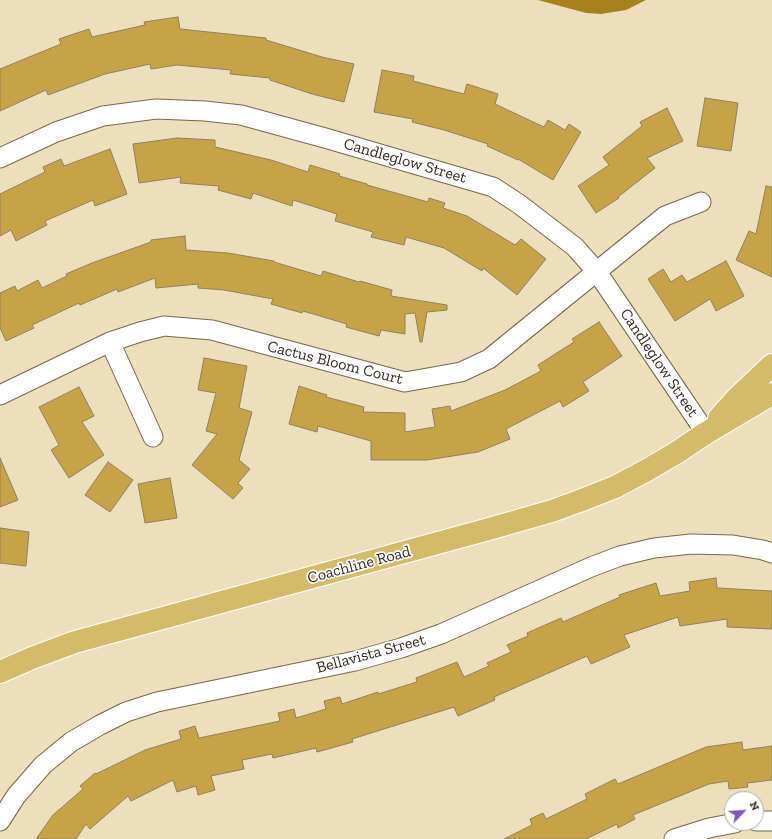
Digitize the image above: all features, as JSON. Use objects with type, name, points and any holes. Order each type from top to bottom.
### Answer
[{"type":"main road","name":"Coachline Road","points":[[706,432],[736,399],[772,365]]},
{"type":"main road","name":"Coachline Road","points":[[0,672],[75,642],[552,511],[615,487],[659,463],[706,432],[772,394]]},
{"type":"street","name":"Candleglow Street","points":[[0,158],[56,132],[103,116],[156,109],[205,111],[241,115],[493,187],[519,204],[575,248],[597,272],[706,432]]},
{"type":"street","name":"Cactus Bloom Court","points":[[0,395],[110,342],[164,326],[212,330],[405,382],[461,372],[489,359],[664,216],[701,202]]},
{"type":"street","points":[[110,342],[153,437]]},
{"type":"street","name":"Bellavista Street","points":[[0,821],[16,796],[43,765],[71,742],[126,712],[157,702],[355,661],[400,648],[441,634],[620,556],[654,548],[691,544],[733,545],[763,550],[772,554]]},
{"type":"street","points":[[674,839],[709,828],[724,825]]},
{"type":"shaded area","points":[[538,0],[646,0],[626,10],[601,14],[586,13]]},
{"type":"building","points":[[178,17],[180,29],[266,38],[266,40],[322,57],[354,64],[344,102],[312,94],[270,80],[270,78],[230,74],[231,70],[177,65],[151,69],[150,64],[105,74],[48,95],[46,90],[0,111],[0,69],[61,44],[59,39],[89,29],[92,37],[145,25],[144,22]]},
{"type":"building","points":[[382,70],[414,76],[413,81],[464,94],[467,84],[498,94],[495,104],[544,127],[548,120],[565,130],[569,124],[581,132],[553,180],[518,159],[487,146],[488,144],[444,130],[412,122],[413,119],[374,112]]},
{"type":"building","points":[[705,98],[738,103],[731,151],[697,146]]},
{"type":"building","points":[[667,108],[683,141],[647,158],[655,168],[618,197],[619,198],[596,213],[578,186],[609,165],[603,157],[642,126],[640,122]]},
{"type":"building","points":[[177,138],[215,140],[215,147],[271,160],[308,172],[310,165],[340,174],[339,176],[367,185],[428,202],[429,198],[445,203],[443,208],[467,216],[515,245],[521,239],[546,259],[517,295],[483,268],[482,271],[444,248],[406,237],[404,245],[371,237],[373,232],[335,221],[337,214],[293,200],[292,206],[253,193],[251,199],[218,190],[219,186],[180,183],[181,177],[139,183],[133,144]]},
{"type":"building","points":[[110,149],[127,194],[95,206],[93,200],[45,221],[47,225],[16,241],[11,230],[0,236],[0,194],[45,172],[43,167],[61,159],[64,166]]},
{"type":"building","points":[[766,186],[772,187],[772,277],[736,260],[749,231],[756,234]]},
{"type":"building","points":[[185,236],[186,250],[228,253],[274,261],[321,276],[323,271],[392,290],[391,296],[447,305],[447,310],[427,312],[422,342],[420,342],[415,313],[405,314],[405,334],[381,330],[379,336],[346,327],[347,324],[303,311],[302,313],[271,304],[273,299],[224,290],[198,288],[198,284],[156,288],[155,278],[118,292],[117,289],[80,305],[79,303],[32,325],[34,328],[6,341],[0,328],[0,293],[15,286],[17,291],[38,280],[42,288],[67,276],[66,274],[151,242],[151,240]]},
{"type":"building","points":[[726,261],[744,296],[716,311],[710,299],[675,321],[648,279],[663,269],[671,282],[682,275],[687,282]]},
{"type":"building","points":[[599,322],[622,356],[583,382],[589,391],[563,407],[560,401],[506,429],[510,439],[478,452],[427,460],[371,460],[371,441],[318,426],[317,432],[289,424],[299,386],[327,395],[326,397],[364,407],[363,412],[405,413],[405,432],[435,427],[432,409],[450,406],[451,411],[505,390],[541,371],[538,365],[574,342],[572,339]]},
{"type":"building","points":[[204,358],[247,366],[239,408],[252,412],[239,460],[250,469],[238,483],[243,488],[233,499],[192,465],[217,434],[206,431],[216,393],[198,390]]},
{"type":"building","points":[[79,387],[94,416],[82,422],[104,455],[69,478],[51,450],[59,445],[39,407]]},
{"type":"building","points":[[0,458],[18,500],[0,507]]},
{"type":"building","points":[[108,462],[133,480],[110,512],[85,495]]},
{"type":"building","points":[[170,478],[177,518],[145,523],[138,484]]},
{"type":"building","points":[[0,528],[29,532],[26,566],[0,563]]},
{"type":"building","points":[[716,578],[717,588],[772,591],[772,629],[727,627],[727,619],[680,626],[678,617],[624,635],[630,647],[591,664],[587,656],[494,697],[495,700],[458,716],[454,707],[352,739],[353,742],[317,752],[316,748],[273,758],[272,754],[242,760],[244,769],[211,776],[215,790],[198,795],[196,786],[177,792],[173,780],[131,801],[128,796],[90,829],[86,824],[76,839],[36,839],[53,815],[83,789],[80,786],[95,773],[96,774],[145,750],[181,739],[179,731],[195,726],[199,738],[280,721],[278,713],[294,709],[296,718],[326,709],[324,701],[340,697],[342,704],[378,692],[378,694],[417,682],[416,678],[457,662],[464,677],[489,666],[487,663],[511,652],[507,645],[528,636],[527,633],[561,618],[563,622],[620,597],[619,595],[656,583],[660,596],[690,591],[689,582]]},
{"type":"building","points":[[742,742],[743,750],[772,746],[772,780],[747,783],[748,787],[729,789],[728,781],[709,784],[633,815],[635,819],[618,828],[617,824],[586,839],[504,839],[532,825],[530,819],[543,813],[546,819],[587,799],[585,794],[615,779],[618,784],[706,747]]}]
